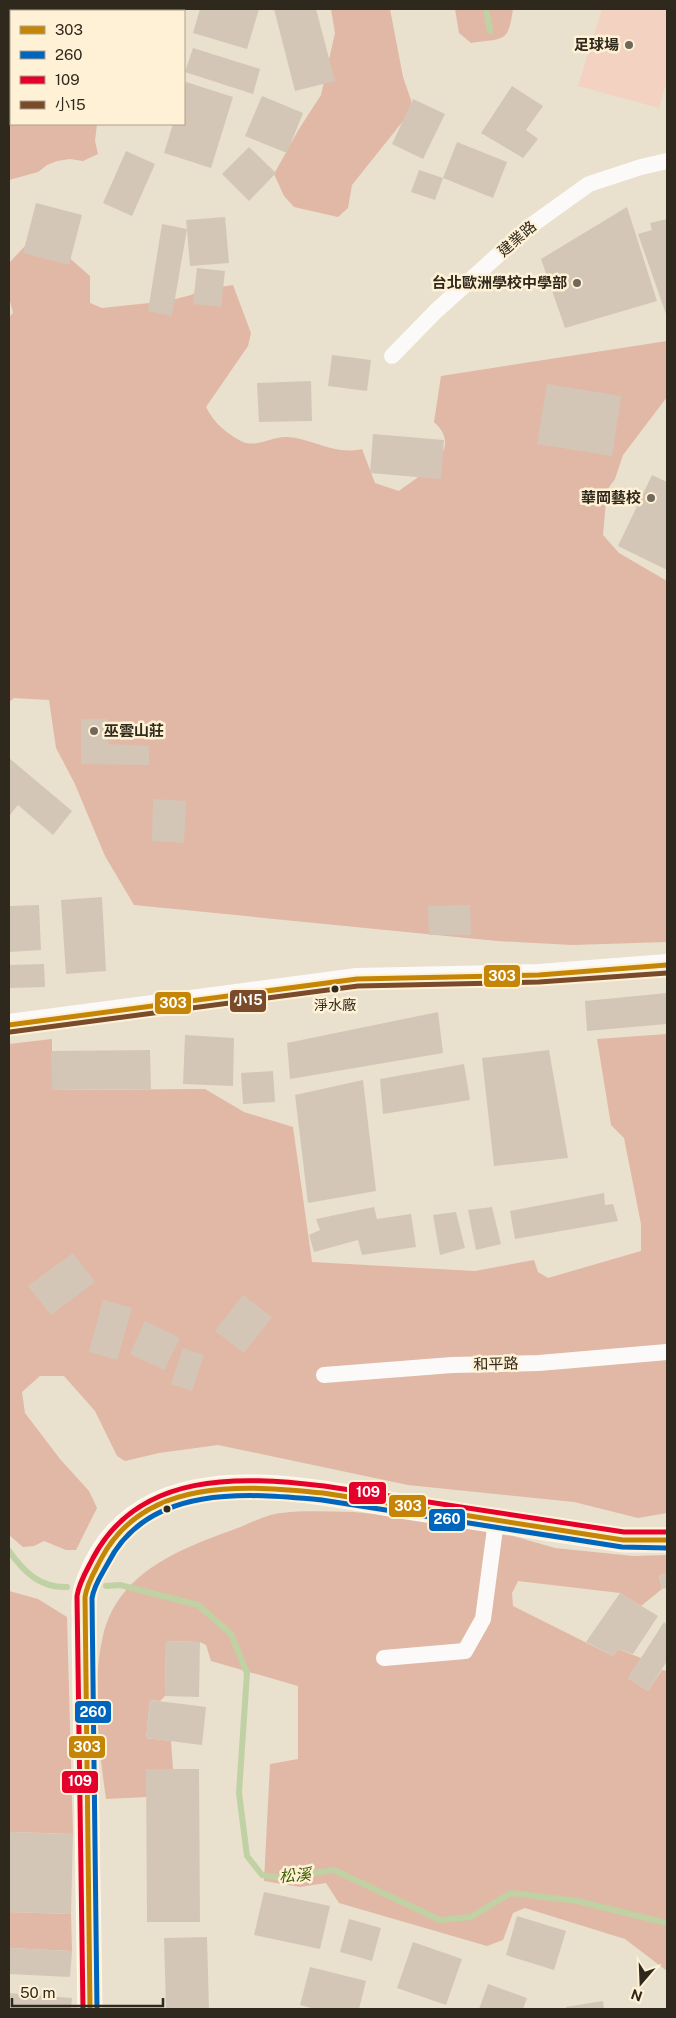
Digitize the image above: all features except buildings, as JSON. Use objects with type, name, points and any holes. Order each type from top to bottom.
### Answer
[{"type":"main road","points":[[90,2009],[84,1632],[86,1588],[100,1556],[126,1523],[157,1503],[195,1490],[241,1488],[300,1490],[623,1540],[667,1540]]},
{"type":"street","name":"建業路","points":[[392,356],[436,311],[529,227],[589,184],[640,167],[667,161]]},
{"type":"street","points":[[9,1025],[357,979],[539,975],[667,965]]},
{"type":"street","name":"和平路","points":[[324,1375],[452,1365],[539,1363],[667,1352]]},
{"type":"street","points":[[384,1658],[465,1651],[483,1619],[496,1521]]},
{"type":"shaded area","points":[[331,9],[390,9],[403,77],[411,100],[411,111],[352,185],[348,208],[338,217],[294,207],[284,196],[274,174],[299,129],[321,95],[335,33]]},
{"type":"shaded area","points":[[455,9],[513,9],[506,34],[497,39],[471,43],[459,33]]},
{"type":"shaded area","name":"足球場","points":[[602,9],[667,9],[667,81],[659,108],[578,86]]},
{"type":"shaded area","points":[[9,56],[10,125],[97,125],[95,141],[98,154],[83,161],[70,159],[57,161],[47,165],[38,172],[9,180]]},
{"type":"shaded area","points":[[49,240],[90,276],[90,303],[102,308],[168,301],[191,295],[200,290],[233,285],[251,333],[248,346],[206,407],[217,423],[225,431],[246,443],[252,444],[287,437],[305,440],[333,449],[352,451],[362,449],[375,483],[399,491],[428,469],[443,452],[445,443],[443,433],[434,422],[441,376],[667,341],[667,397],[623,455],[615,479],[607,490],[603,535],[619,553],[667,581],[667,942],[572,945],[497,941],[134,905],[105,856],[74,782],[56,748],[49,700],[14,698],[9,702],[9,317],[13,313],[9,297],[9,263],[26,245]]},
{"type":"shaded area","points":[[667,1034],[667,1513],[638,1518],[574,1502],[408,1485],[218,1445],[159,1453],[125,1461],[117,1456],[95,1411],[64,1376],[40,1376],[22,1392],[25,1413],[60,1459],[89,1491],[97,1508],[76,1550],[66,1550],[44,1541],[34,1546],[23,1547],[9,1535],[9,1044],[52,1039],[52,1090],[205,1089],[244,1112],[293,1127],[312,1262],[475,1271],[534,1260],[538,1272],[548,1278],[641,1251],[641,1224],[624,1138],[611,1125],[597,1039]]},
{"type":"shaded area","points":[[309,1511],[354,1512],[472,1524],[555,1548],[633,1556],[667,1555],[667,1573],[659,1576],[662,1589],[641,1606],[620,1593],[518,1581],[512,1593],[513,1606],[613,1656],[618,1649],[641,1658],[628,1678],[648,1691],[662,1670],[667,1671],[667,1971],[625,1939],[525,1908],[513,1913],[503,1940],[487,1946],[339,1903],[326,1883],[300,1887],[264,1881],[270,1764],[298,1759],[298,1686],[211,1661],[206,1645],[200,1642],[166,1641],[165,1696],[160,1701],[150,1700],[146,1738],[171,1741],[173,1769],[146,1797],[106,1799],[97,1717],[97,1675],[103,1636],[111,1614],[122,1595],[137,1579],[173,1555],[193,1545],[264,1517]]},
{"type":"shaded area","points":[[9,1591],[38,1599],[67,1617],[73,1834],[9,1832]]},
{"type":"shaded area","points":[[9,1912],[71,1914],[72,1951],[9,1948]]},
{"type":"waterway","points":[[486,9],[490,31]]},
{"type":"waterway","name":"松溪","points":[[9,1551],[27,1572],[41,1582],[57,1587],[67,1587]]},
{"type":"waterway","name":"松溪","points":[[106,1586],[120,1585],[198,1605],[231,1634],[247,1673],[239,1793],[247,1856],[262,1875],[282,1878],[334,1870],[440,1920],[471,1917],[511,1893],[577,1901],[667,1923]]},
{"type":"transit line","name":"303","points":[[9,1025],[357,979],[539,975],[667,965]]},
{"type":"transit line","name":"小15","points":[[10,1032],[358,986],[539,982],[667,973]]},
{"type":"transit line","name":"109","points":[[83,2009],[77,1596],[81,1581],[93,1558],[113,1530],[137,1509],[164,1494],[194,1486],[226,1481],[259,1481],[324,1486],[624,1532],[667,1532]]},
{"type":"transit line","name":"303","points":[[90,2009],[85,1597],[89,1582],[101,1559],[120,1532],[143,1513],[170,1500],[199,1492],[261,1488],[323,1493],[623,1540],[667,1540]]},
{"type":"transit line","name":"260","points":[[97,2009],[92,1598],[101,1575],[126,1537],[148,1519],[174,1507],[202,1499],[232,1496],[293,1497],[622,1547],[667,1548]]},
{"type":"place","name":"足球場","points":[[629,45]]},
{"type":"place","name":"台北歐洲學校中學部","points":[[577,283]]},
{"type":"place","name":"華岡藝校","points":[[651,498]]},
{"type":"place","name":"巫雲山莊","points":[[94,731]]},
{"type":"place","name":"淨水廠","points":[[335,989]]}]
